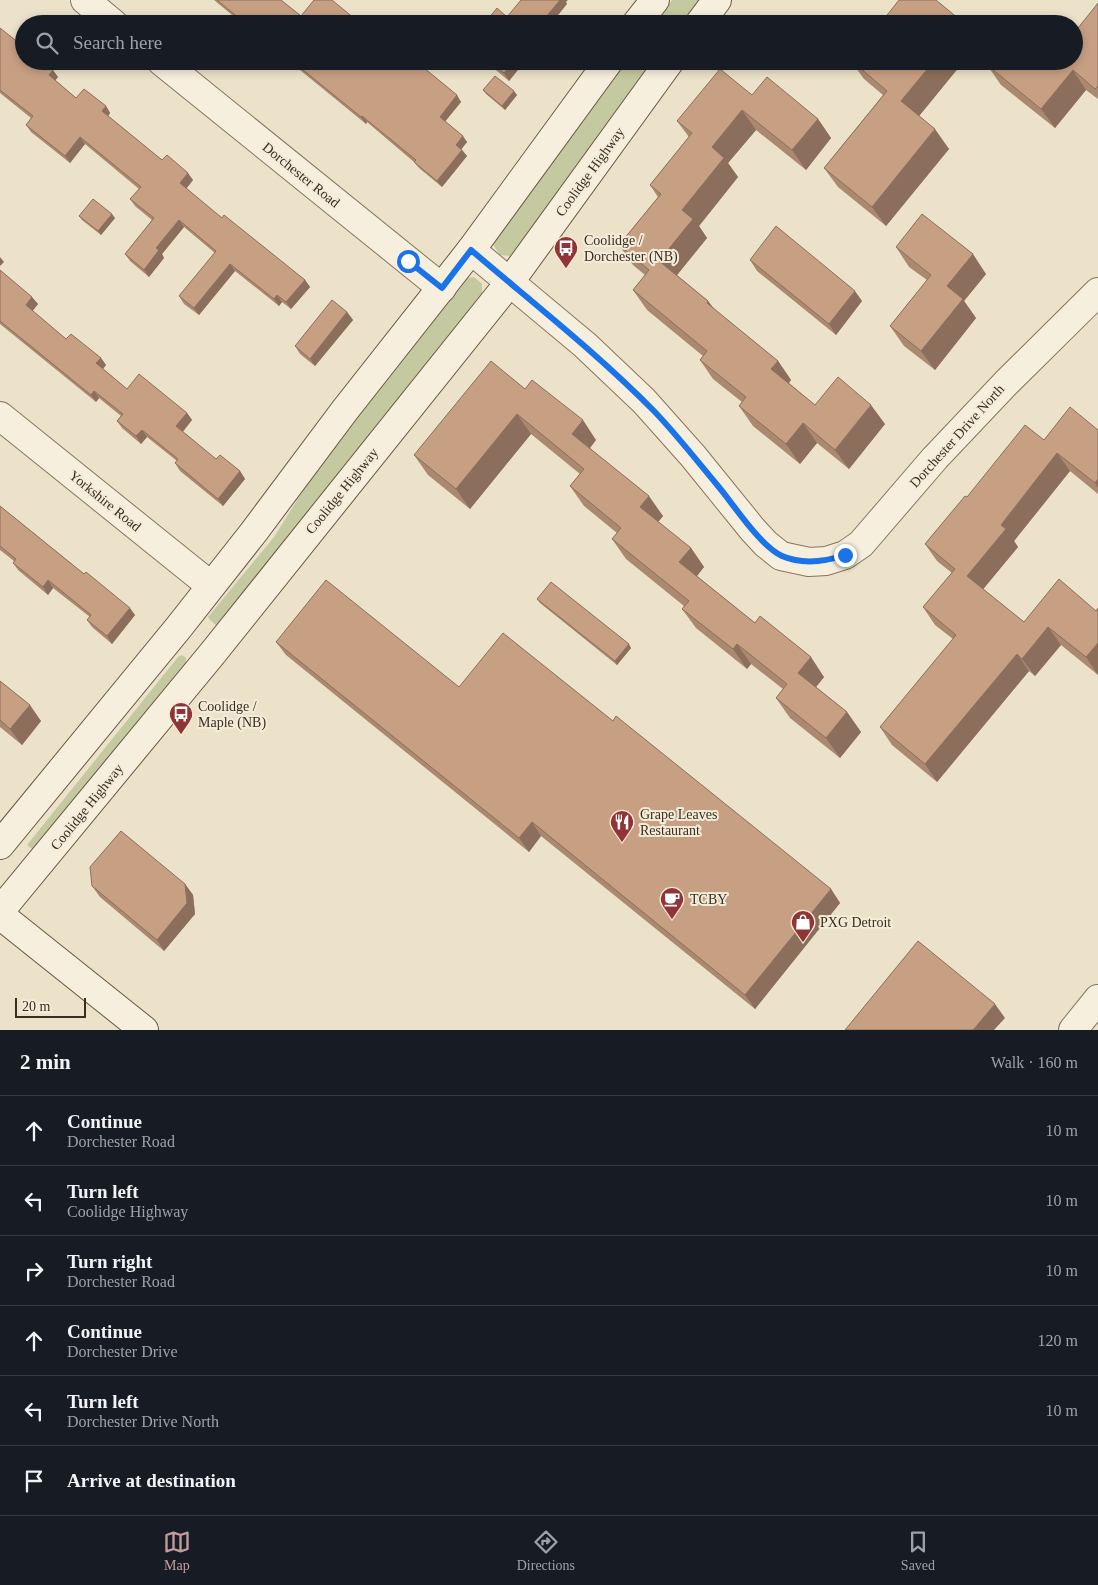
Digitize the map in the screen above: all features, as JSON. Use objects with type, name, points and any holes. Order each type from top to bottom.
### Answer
[{"type":"main road","points":[[85,0],[103,15]]},
{"type":"main road","points":[[643,15],[655,0]]},
{"type":"main road","points":[[706,15],[717,0]]},
{"type":"main road","name":"Dorchester Road","points":[[172,70],[442,288]]},
{"type":"main road","points":[[0,845],[179,627],[210,585],[253,533],[345,410],[471,250],[602,70]]},
{"type":"main road","name":"Coolidge Highway","points":[[0,911],[212,654],[509,282],[663,70]]},
{"type":"main road","points":[[471,250],[509,282]]},
{"type":"main road","name":"Dorchester Drive North","points":[[509,282],[585,345],[650,407],[766,544],[781,556],[809,562],[826,561],[845,555],[861,544],[935,458],[1006,383],[1098,292]]},
{"type":"main road","name":"Yorkshire Road","points":[[0,416],[210,585]]},
{"type":"main road","points":[[179,627],[212,654]]},
{"type":"main road","points":[[0,915],[144,1030]]},
{"type":"main road","points":[[1073,1030],[1098,999]]},
{"type":"green space","points":[[672,0],[700,0],[688,15],[661,15]]},
{"type":"green space","points":[[618,70],[646,70],[514,254],[510,256],[500,255],[494,246],[495,239]]},
{"type":"green space","points":[[474,277],[482,284],[482,294],[478,300],[217,626],[208,617],[274,537],[326,454],[466,278]]},
{"type":"green space","points":[[182,655],[186,658],[186,664],[36,852],[27,845],[178,657]]},
{"type":"building","points":[[217,0],[281,0],[300,15],[235,15]]},
{"type":"building","points":[[314,0],[332,0],[350,15],[302,15]]},
{"type":"building","points":[[521,0],[560,0],[548,15],[509,15]]},
{"type":"building","points":[[899,0],[936,0],[954,15],[887,15]]},
{"type":"building","points":[[1098,3],[1098,86],[1095,89],[1073,70],[1083,70],[1083,22]]},
{"type":"building","points":[[497,8],[505,15],[491,15]]},
{"type":"building","points":[[0,28],[15,40],[15,70],[53,70],[49,75],[76,98],[84,89],[106,106],[102,111],[162,160],[167,155],[188,173],[180,183],[222,218],[224,215],[305,280],[286,302],[277,295],[274,299],[230,264],[194,308],[179,296],[216,251],[179,220],[156,248],[159,250],[144,270],[125,254],[154,218],[130,199],[141,187],[80,137],[65,156],[26,125],[33,116],[0,90]]},
{"type":"building","points":[[303,70],[427,70],[457,95],[440,117],[463,136],[456,145],[462,150],[437,181],[414,162],[416,160]]},
{"type":"building","points":[[719,70],[752,95],[767,77],[818,119],[792,150],[742,110],[712,147],[724,158],[682,210],[693,219],[659,261],[778,361],[771,369],[815,405],[838,377],[871,405],[835,450],[803,423],[786,444],[739,406],[746,397],[700,360],[707,351],[633,290],[649,270],[619,245],[661,194],[650,185],[692,133],[677,121]]},
{"type":"building","points":[[862,70],[927,70],[901,101],[935,129],[872,207],[824,168],[887,91]]},
{"type":"building","points":[[993,70],[1073,70],[1041,109]]},
{"type":"building","points":[[495,76],[514,91],[502,106],[483,90]]},
{"type":"building","points":[[93,199],[112,214],[98,231],[79,216]]},
{"type":"building","points":[[922,214],[973,254],[947,286],[963,299],[921,351],[890,326],[931,275],[896,247]]},
{"type":"building","points":[[776,226],[855,291],[829,324],[750,260]]},
{"type":"building","points":[[0,270],[32,297],[26,305],[66,339],[71,334],[101,358],[96,363],[127,389],[139,374],[187,413],[176,426],[216,459],[220,455],[240,471],[218,499],[175,463],[178,459],[142,430],[136,436],[117,421],[123,414],[94,391],[91,395],[0,321]]},
{"type":"building","points":[[332,300],[347,312],[310,359],[295,346]]},
{"type":"building","points":[[491,361],[525,389],[532,380],[583,420],[572,434],[649,496],[640,507],[691,548],[679,562],[755,623],[760,616],[811,657],[798,673],[847,712],[826,738],[776,698],[787,684],[737,644],[733,649],[682,609],[689,601],[612,539],[621,528],[570,486],[584,469],[517,414],[456,489],[414,455]]},
{"type":"building","points":[[1070,407],[1098,430],[1098,479],[1095,483],[1057,453],[1001,525],[1006,529],[967,576],[1024,622],[1059,579],[1096,611],[1098,608],[1098,643],[1086,657],[1048,627],[1022,659],[1017,654],[925,764],[880,727],[956,635],[923,607],[955,569],[925,544],[965,496],[967,497],[1025,425],[1044,440]]},
{"type":"building","points":[[0,506],[84,574],[86,572],[130,608],[107,636],[87,620],[91,615],[48,580],[43,587],[13,563],[16,559],[0,546]]},
{"type":"building","points":[[326,580],[459,687],[503,633],[613,721],[616,716],[831,889],[745,995],[532,822],[519,838],[276,642]]},
{"type":"building","points":[[551,582],[629,644],[615,661],[537,599]]},
{"type":"building","points":[[0,681],[30,705],[10,729],[0,720]]},
{"type":"building","points":[[121,831],[185,884],[187,903],[157,940],[92,886],[90,867]]},
{"type":"building","points":[[918,941],[995,1004],[973,1030],[845,1030]]},
{"type":"place","name":"Coolidge / Dorchester (NB)","points":[[566,269]]},
{"type":"place","name":"Coolidge / Maple (NB)","points":[[181,735]]},
{"type":"place","name":"Grape Leaves Restaurant","points":[[622,843]]},
{"type":"place","name":"TCBY","points":[[672,920]]},
{"type":"place","name":"PXG Detroit","points":[[803,943]]},
{"type":"route","points":[[408,261],[442,288],[471,250],[585,345],[644,401],[693,456],[766,544],[781,556],[809,562],[826,561],[845,555]]}]
